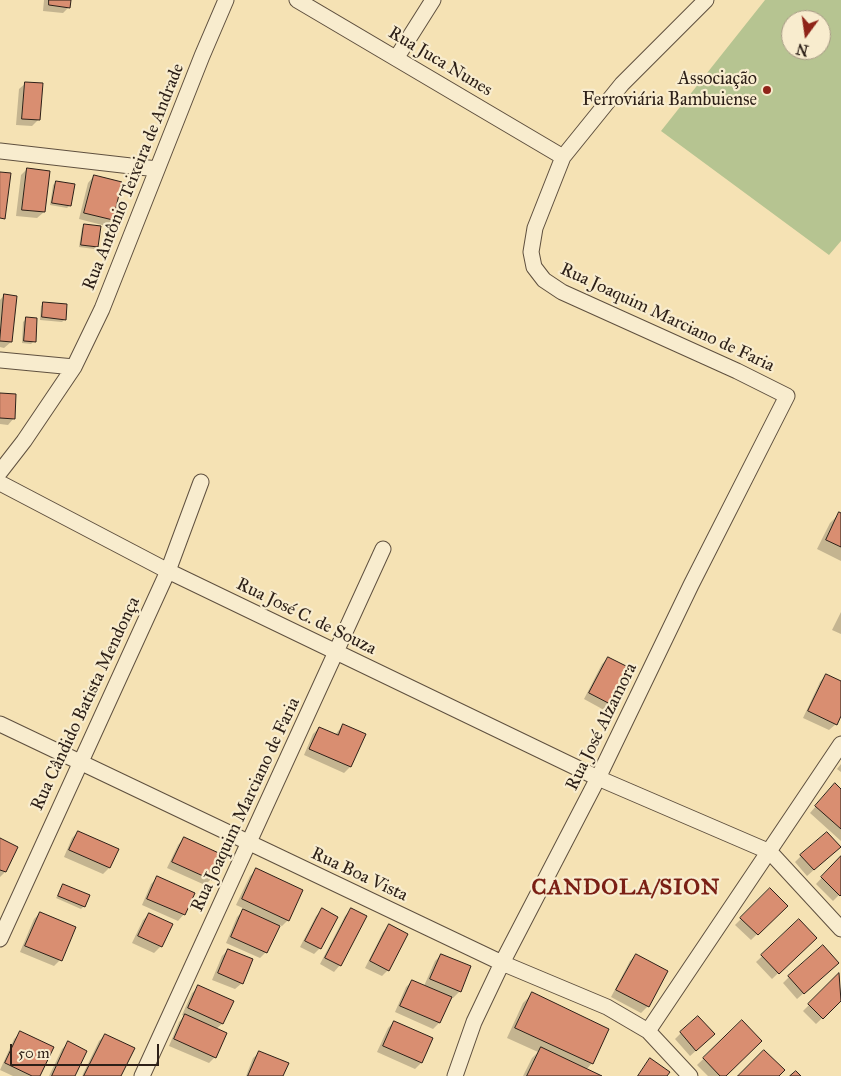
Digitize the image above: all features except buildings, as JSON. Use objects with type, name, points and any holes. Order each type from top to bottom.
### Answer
[{"type":"street","name":"Rua Antônio Teixeira de Andrade","points":[[0,472],[24,441],[74,367],[105,301],[226,0]]},
{"type":"street","name":"Rua Juca Nunes","points":[[297,0],[397,57],[563,158]]},
{"type":"street","points":[[397,57],[433,0]]},
{"type":"street","name":"Rua Joaquim Marciano de Faria","points":[[706,0],[622,84],[563,158],[535,228],[530,252],[534,267],[544,280],[562,292],[737,371],[787,396]]},
{"type":"street","points":[[0,151],[157,169]]},
{"type":"street","points":[[0,360],[74,367]]},
{"type":"street","name":"Rua José Alzamora","points":[[455,1076],[474,1022],[502,963],[598,778],[691,585],[787,396]]},
{"type":"street","name":"Rua Cândido Batista Mendonça","points":[[0,939],[79,762],[168,571],[201,482]]},
{"type":"street","name":"Rua José C. de Souza","points":[[0,483],[168,571],[598,778],[770,852]]},
{"type":"street","name":"Rua Joaquim Marciano de Faria","points":[[142,1076],[383,549]]},
{"type":"street","name":"Rua Boa Vista","points":[[0,724],[502,963],[607,1007],[648,1031],[690,1076]]},
{"type":"street","points":[[648,1031],[841,744]]},
{"type":"street","points":[[770,852],[841,929]]},
{"type":"green space","name":"Associação Ferroviária Bambuiense","points":[[765,0],[841,0],[841,241],[829,255],[661,131]]},
{"type":"place","name":"Associação Ferroviária Bambuiense","points":[[767,90]]},
{"type":"district","name":"CANDOLA/SION","points":[[626,889]]}]
